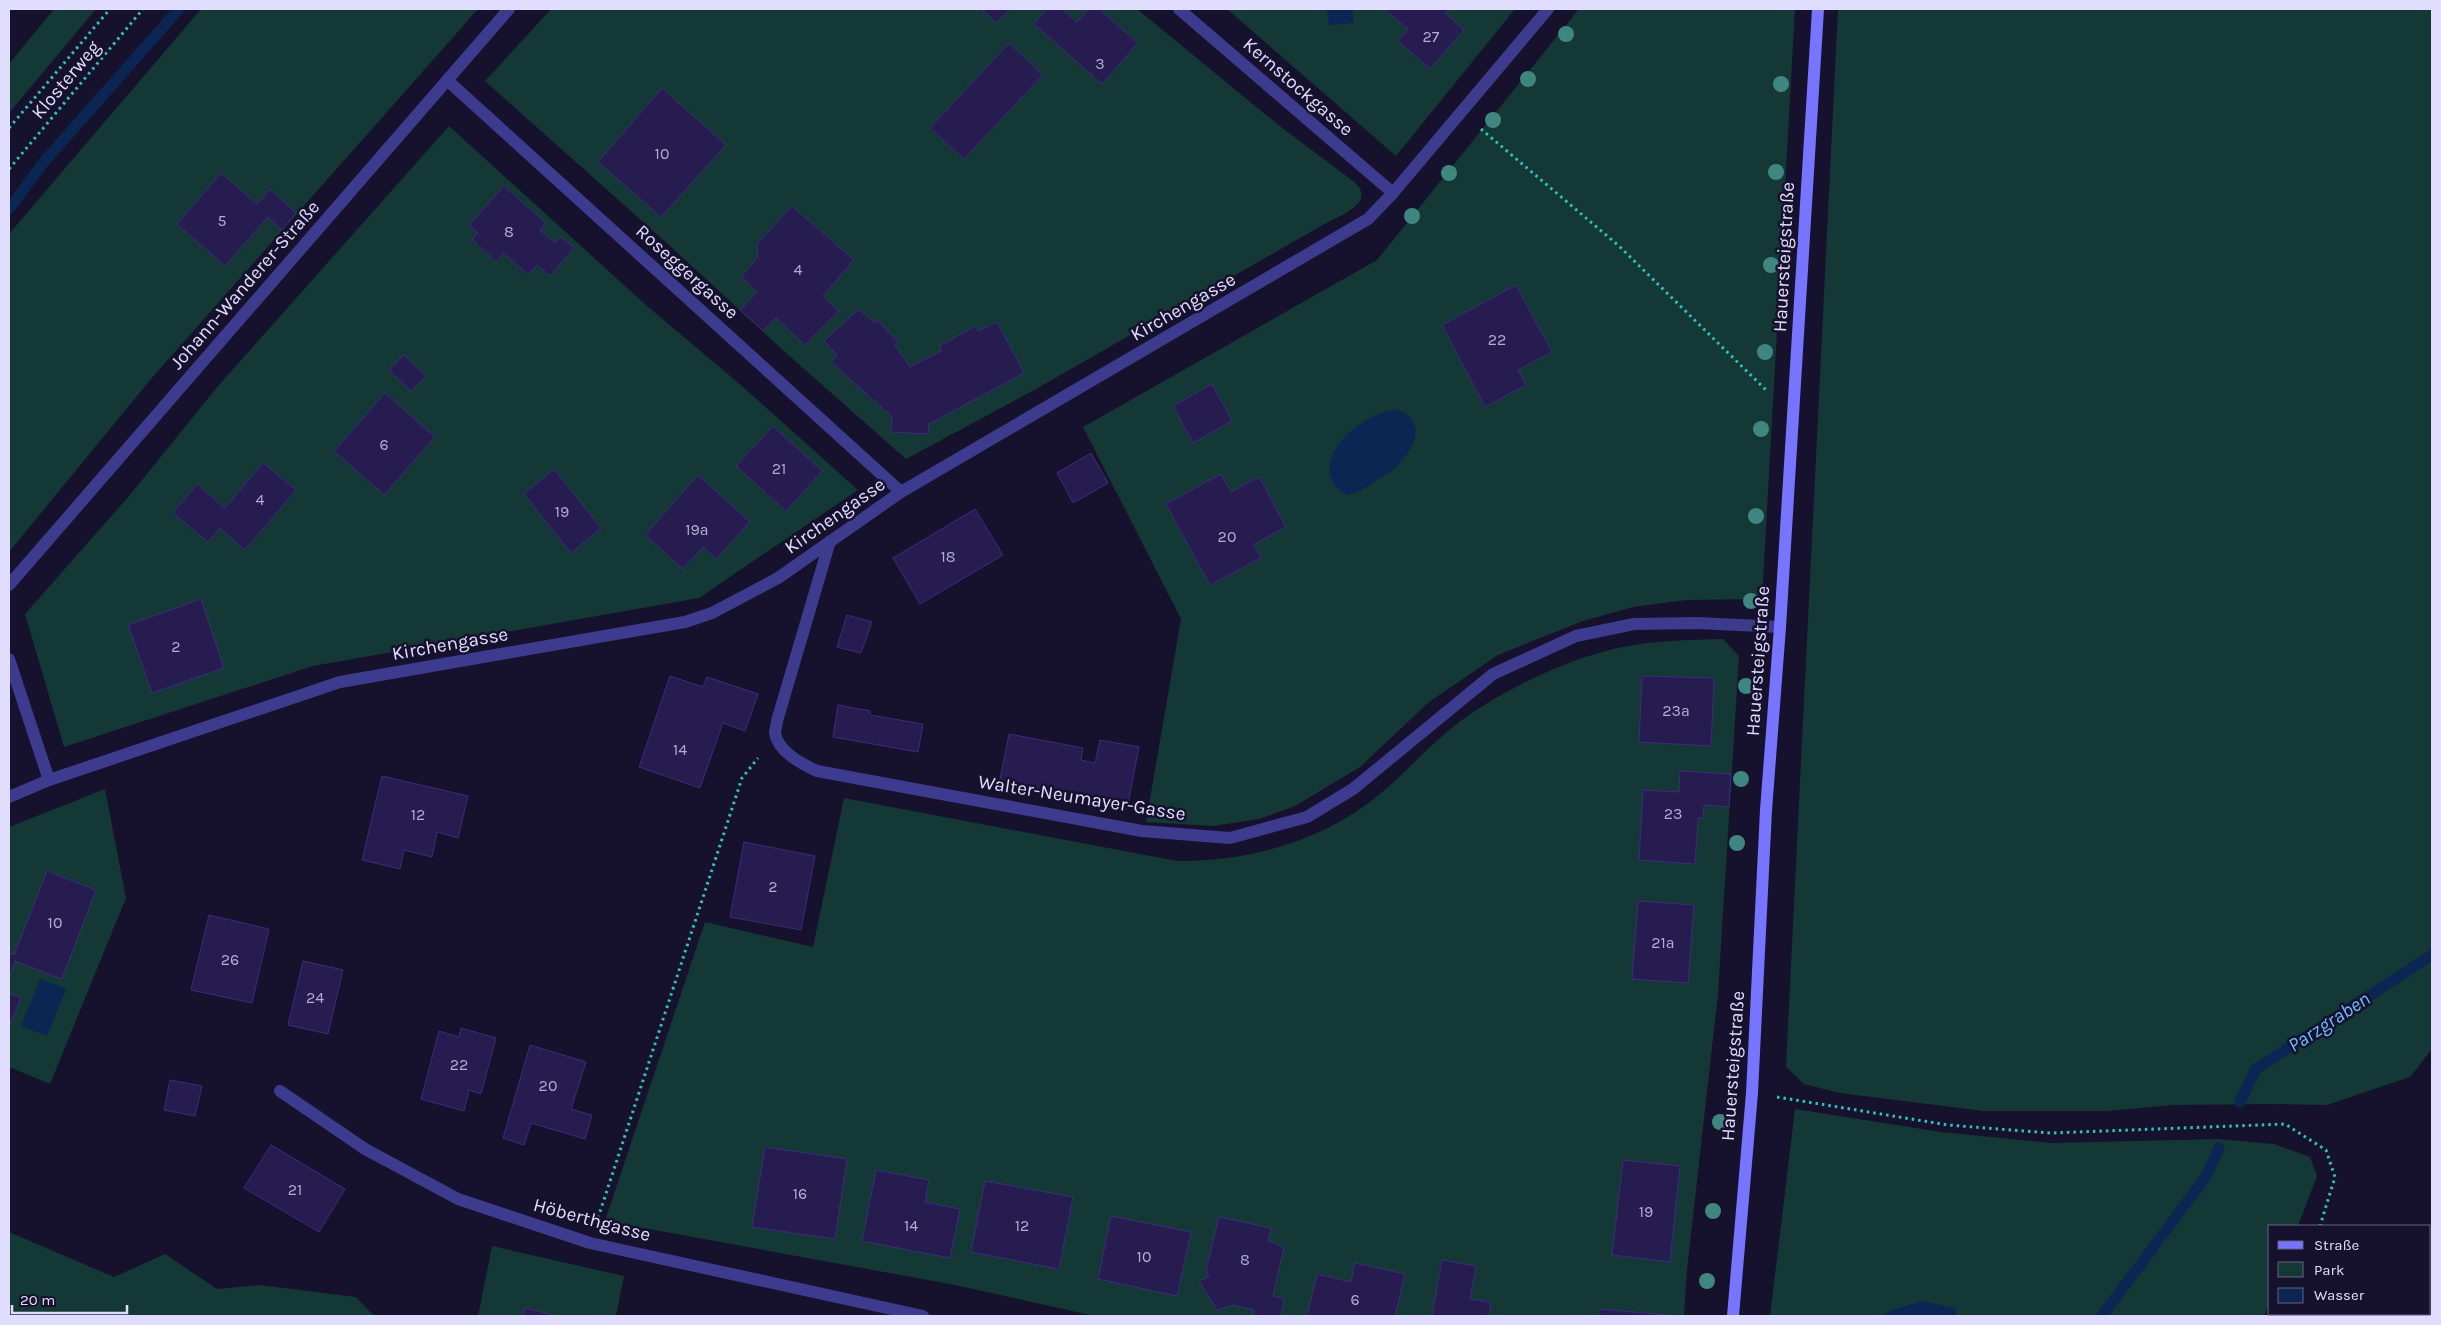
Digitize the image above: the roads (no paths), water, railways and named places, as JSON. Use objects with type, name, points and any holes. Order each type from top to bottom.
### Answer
[{"type":"street","name":"Johann-Wanderer-Straße","points":[[9,585],[509,9]]},
{"type":"street","name":"Kernstockgasse","points":[[1179,9],[1393,193]]},
{"type":"street","name":"Kirchengasse","points":[[9,797],[49,780],[340,682],[685,622],[712,612],[778,578],[901,492],[1368,219],[1393,193],[1548,9]]},
{"type":"street","name":"Hauersteigstraße","points":[[1733,1316],[1752,1093],[1766,810],[1780,627],[1818,9]]},
{"type":"street","name":"Roseggergasse","points":[[447,80],[901,492]]},
{"type":"street","name":"Walter-Neumayer-Gasse","points":[[830,541],[775,733],[783,748],[802,764],[817,771],[1142,830],[1230,838],[1308,817],[1353,789],[1493,674],[1576,636],[1634,624],[1698,623],[1780,627]]},
{"type":"street","points":[[9,659],[49,780]]},
{"type":"street","name":"Höberthgasse","points":[[280,1091],[365,1149],[458,1199],[590,1242],[923,1316]]},
{"type":"water","points":[[1327,9],[1352,9],[1354,23],[1329,25]]},
{"type":"water","points":[[1397,410],[1407,415],[1413,421],[1415,428],[1413,444],[1403,460],[1394,469],[1363,489],[1351,494],[1342,492],[1338,489],[1331,476],[1330,462],[1335,449],[1357,426],[1384,412]]},
{"type":"water","points":[[40,979],[66,989],[47,1036],[21,1026]]},
{"type":"water","points":[[1922,1301],[1956,1308],[1956,1316],[1885,1316],[1887,1312]]},
{"type":"waterway","points":[[9,209],[43,163],[179,9]]},
{"type":"waterway","name":"Parzgraben","points":[[2240,1102],[2256,1069],[2432,955]]},
{"type":"waterway","name":"Parzgraben","points":[[2102,1316],[2205,1178],[2219,1148]]}]
